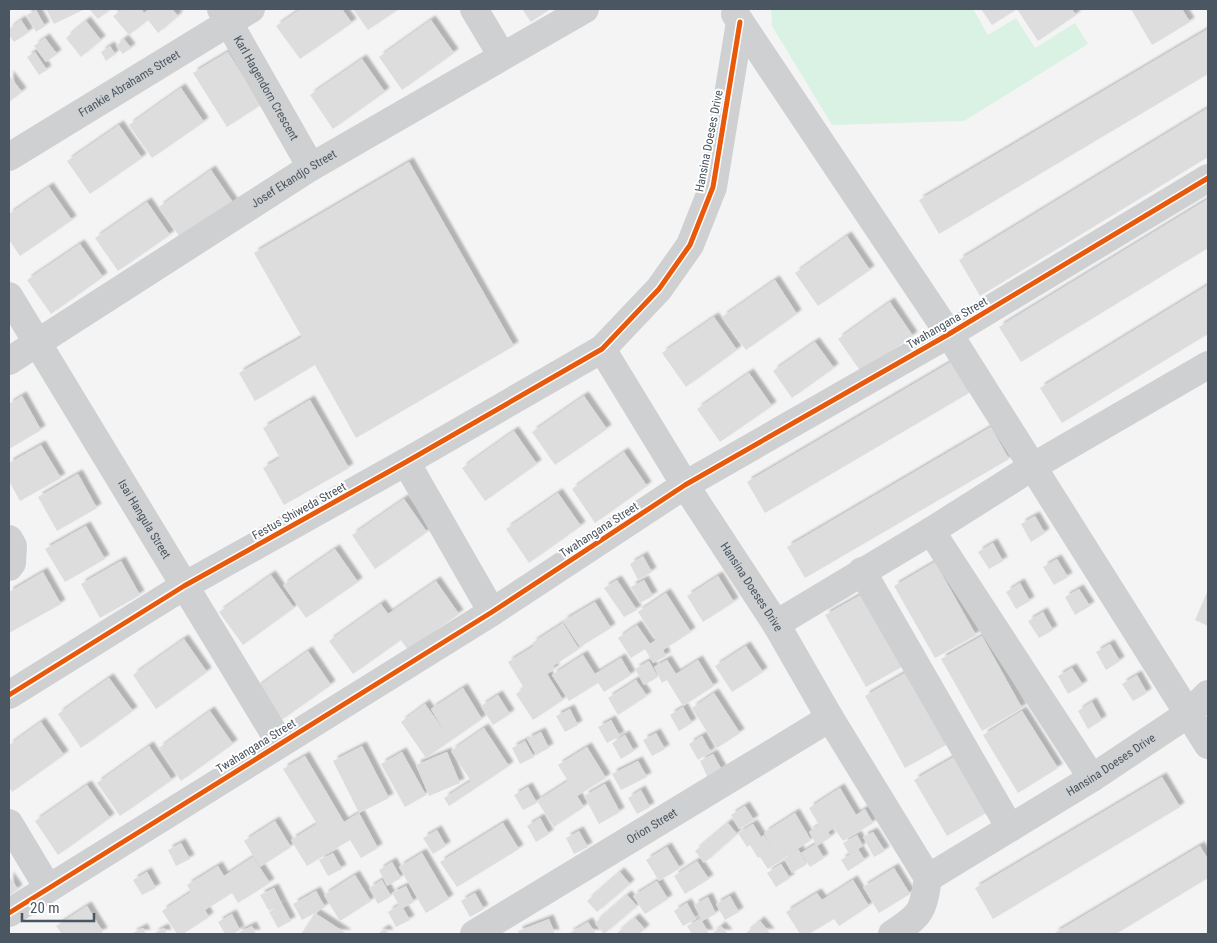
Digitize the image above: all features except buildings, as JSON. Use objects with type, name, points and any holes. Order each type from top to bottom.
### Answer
[{"type":"street","points":[[474,9],[502,56]]},
{"type":"street","name":"Josef Ekandjo Street","points":[[9,361],[311,167],[585,9]]},
{"type":"street","name":"Frankie Abrahams Street","points":[[9,157],[234,13]]},
{"type":"street","name":"Karl Hagendorn Crescent","points":[[234,13],[311,167]]},
{"type":"street","name":"Hansina Doeses Drive","points":[[736,16],[949,334],[1208,745]]},
{"type":"street","name":"Hansina Doeses Drive","points":[[736,16],[713,187],[690,246],[659,288],[602,349],[685,485],[776,624],[830,718],[928,878],[1092,778],[1188,714]]},
{"type":"street","name":"Twahangana Street","points":[[9,913],[492,612],[685,485],[949,334],[1208,178]]},
{"type":"street","name":"Isai Hangula Street","points":[[9,296],[280,743]]},
{"type":"street","name":"Festus Shiweda Street","points":[[9,694],[184,586],[406,462],[602,349]]},
{"type":"street","points":[[776,624],[931,531],[1032,467],[1208,365]]},
{"type":"street","points":[[406,462],[492,612]]},
{"type":"street","points":[[931,531],[1092,778]]},
{"type":"street","points":[[9,539],[13,546],[12,563],[9,567]]},
{"type":"street","points":[[862,571],[1010,828]]},
{"type":"street","points":[[1188,714],[1208,694]]},
{"type":"street","name":"Orion Street","points":[[474,934],[830,718]]},
{"type":"street","points":[[9,823],[48,888]]},
{"type":"street","points":[[892,934],[910,922],[923,908],[928,878]]},
{"type":"green space","points":[[771,9],[973,9],[988,35],[1016,18],[1035,48],[1075,23],[1088,44],[964,121],[832,125],[772,26]]},
{"type":"cycle path","points":[[9,695],[184,586],[406,462],[602,349],[659,289],[690,245],[713,187],[740,22]]},
{"type":"cycle path","points":[[9,913],[492,612],[685,485],[949,334],[1208,178]]}]
